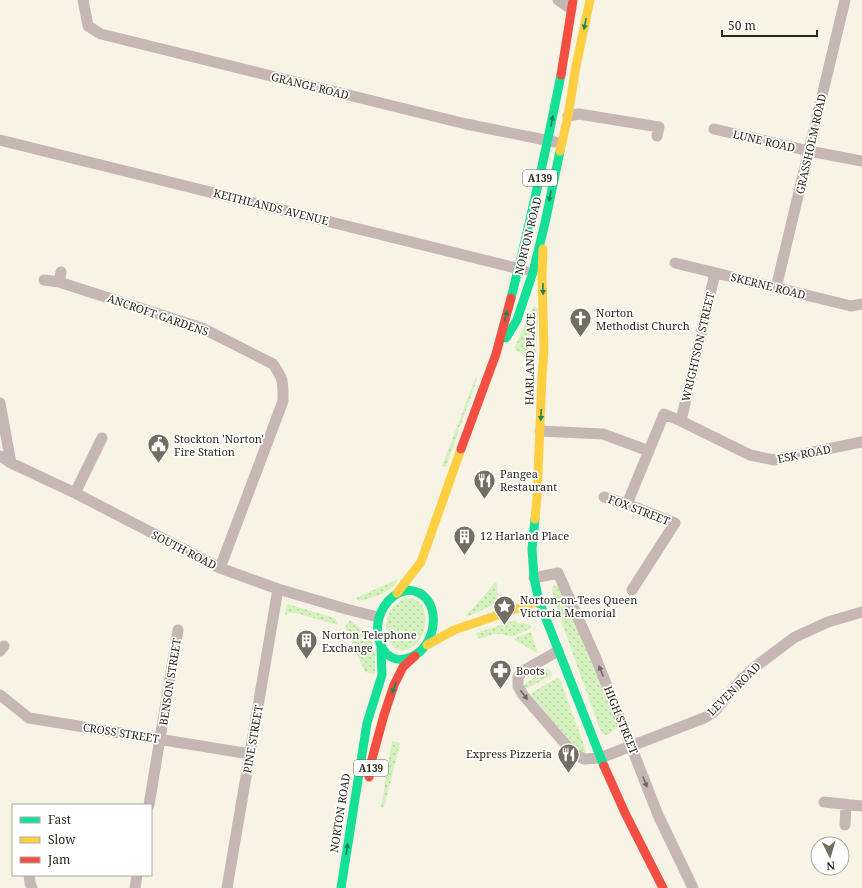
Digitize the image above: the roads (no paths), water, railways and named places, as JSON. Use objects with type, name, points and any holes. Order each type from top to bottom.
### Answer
[{"type":"main road","name":"NORTON ROAD","points":[[496,354],[517,320],[537,274],[545,222],[568,116],[576,66],[590,0]]},
{"type":"main road","name":"NORTON ROAD","points":[[397,593],[421,562],[496,354],[519,269],[548,141],[565,54],[572,5]]},
{"type":"main road","name":"HARLAND PLACE","points":[[534,578],[532,549],[537,497],[544,351],[537,274]]},
{"type":"main road","name":"NORTON ROAD","points":[[421,562],[424,596]]},
{"type":"main road","points":[[534,578],[539,601],[600,758],[625,813],[663,888]]},
{"type":"main road","points":[[397,593],[407,590],[415,590],[424,596]]},
{"type":"main road","name":"A139","points":[[382,648],[378,640],[378,617],[381,609],[397,593]]},
{"type":"main road","name":"A139","points":[[424,596],[444,624]]},
{"type":"main road","points":[[427,645],[432,632],[444,624],[539,601]]},
{"type":"main road","points":[[427,645],[444,624]]},
{"type":"main road","name":"A139","points":[[369,782],[372,759],[394,685],[403,667],[427,645]]},
{"type":"main road","name":"NORTON ROAD","points":[[341,888],[367,723],[382,674],[382,648]]},
{"type":"main road","points":[[382,648],[388,656],[395,658],[404,659],[415,656]]},
{"type":"street","name":"GRANGE ROAD","points":[[83,0],[88,26],[102,34],[458,122],[561,144]]},
{"type":"street","points":[[558,0],[572,5]]},
{"type":"street","name":"GRASSHOLM ROAD","points":[[776,288],[845,0]]},
{"type":"street","points":[[568,116],[579,114],[659,127],[657,136]]},
{"type":"street","name":"LUNE ROAD","points":[[714,129],[809,151],[862,161]]},
{"type":"street","name":"KEITHLANDS AVENUE","points":[[0,140],[537,274]]},
{"type":"street","name":"SKERNE ROAD","points":[[675,263],[851,306],[862,304]]},
{"type":"street","name":"WRIGHTSON STREET","points":[[681,421],[715,273]]},
{"type":"street","name":"ANCROFT GARDENS","points":[[44,280],[60,277],[202,328],[273,364],[280,375],[283,384],[283,401],[220,568]]},
{"type":"street","points":[[0,403],[11,463]]},
{"type":"street","name":"ESK ROAD","points":[[649,451],[664,414],[750,455],[774,460],[862,442]]},
{"type":"street","points":[[540,431],[603,434],[649,451],[627,504]]},
{"type":"street","points":[[75,493],[102,438]]},
{"type":"street","name":"SOUTH ROAD","points":[[0,456],[11,463],[75,493],[220,568],[278,589],[378,617]]},
{"type":"street","name":"FOX STREET","points":[[604,497],[627,504],[674,524],[632,590]]},
{"type":"street","name":"HIGH STREET","points":[[534,578],[558,573],[595,656],[658,815],[693,888]]},
{"type":"street","name":"PINE STREET","points":[[228,888],[278,589]]},
{"type":"street","name":"LEVEN ROAD","points":[[600,758],[704,718],[714,712],[755,666],[795,637],[828,622],[862,612]]},
{"type":"street","name":"BENSON STREET","points":[[149,804],[178,630]]},
{"type":"street","points":[[558,652],[523,671],[518,677],[518,686],[574,754],[584,759],[600,758]]},
{"type":"street","name":"CROSS STREET","points":[[0,695],[29,718],[250,754]]},
{"type":"street","points":[[824,802],[862,806]]},
{"type":"street","points":[[845,825],[846,804]]},
{"type":"street","points":[[29,876],[32,888]]},
{"type":"street","points":[[135,888],[137,876]]},
{"type":"place","name":"Norton Methodist Church","points":[[581,338]]},
{"type":"place","name":"Stockton 'Norton' Fire Station","points":[[159,464]]},
{"type":"place","name":"Pangea Restaurant","points":[[484,500]]},
{"type":"place","name":"12 Harland Place","points":[[465,556]]},
{"type":"place","name":"Norton-on-Tees Queen Victoria Memorial","points":[[505,626]]},
{"type":"place","name":"Norton Telephone Exchange","points":[[307,660]]},
{"type":"place","name":"Boots","points":[[500,690]]},
{"type":"place","name":"Express Pizzeria","points":[[568,774]]}]
